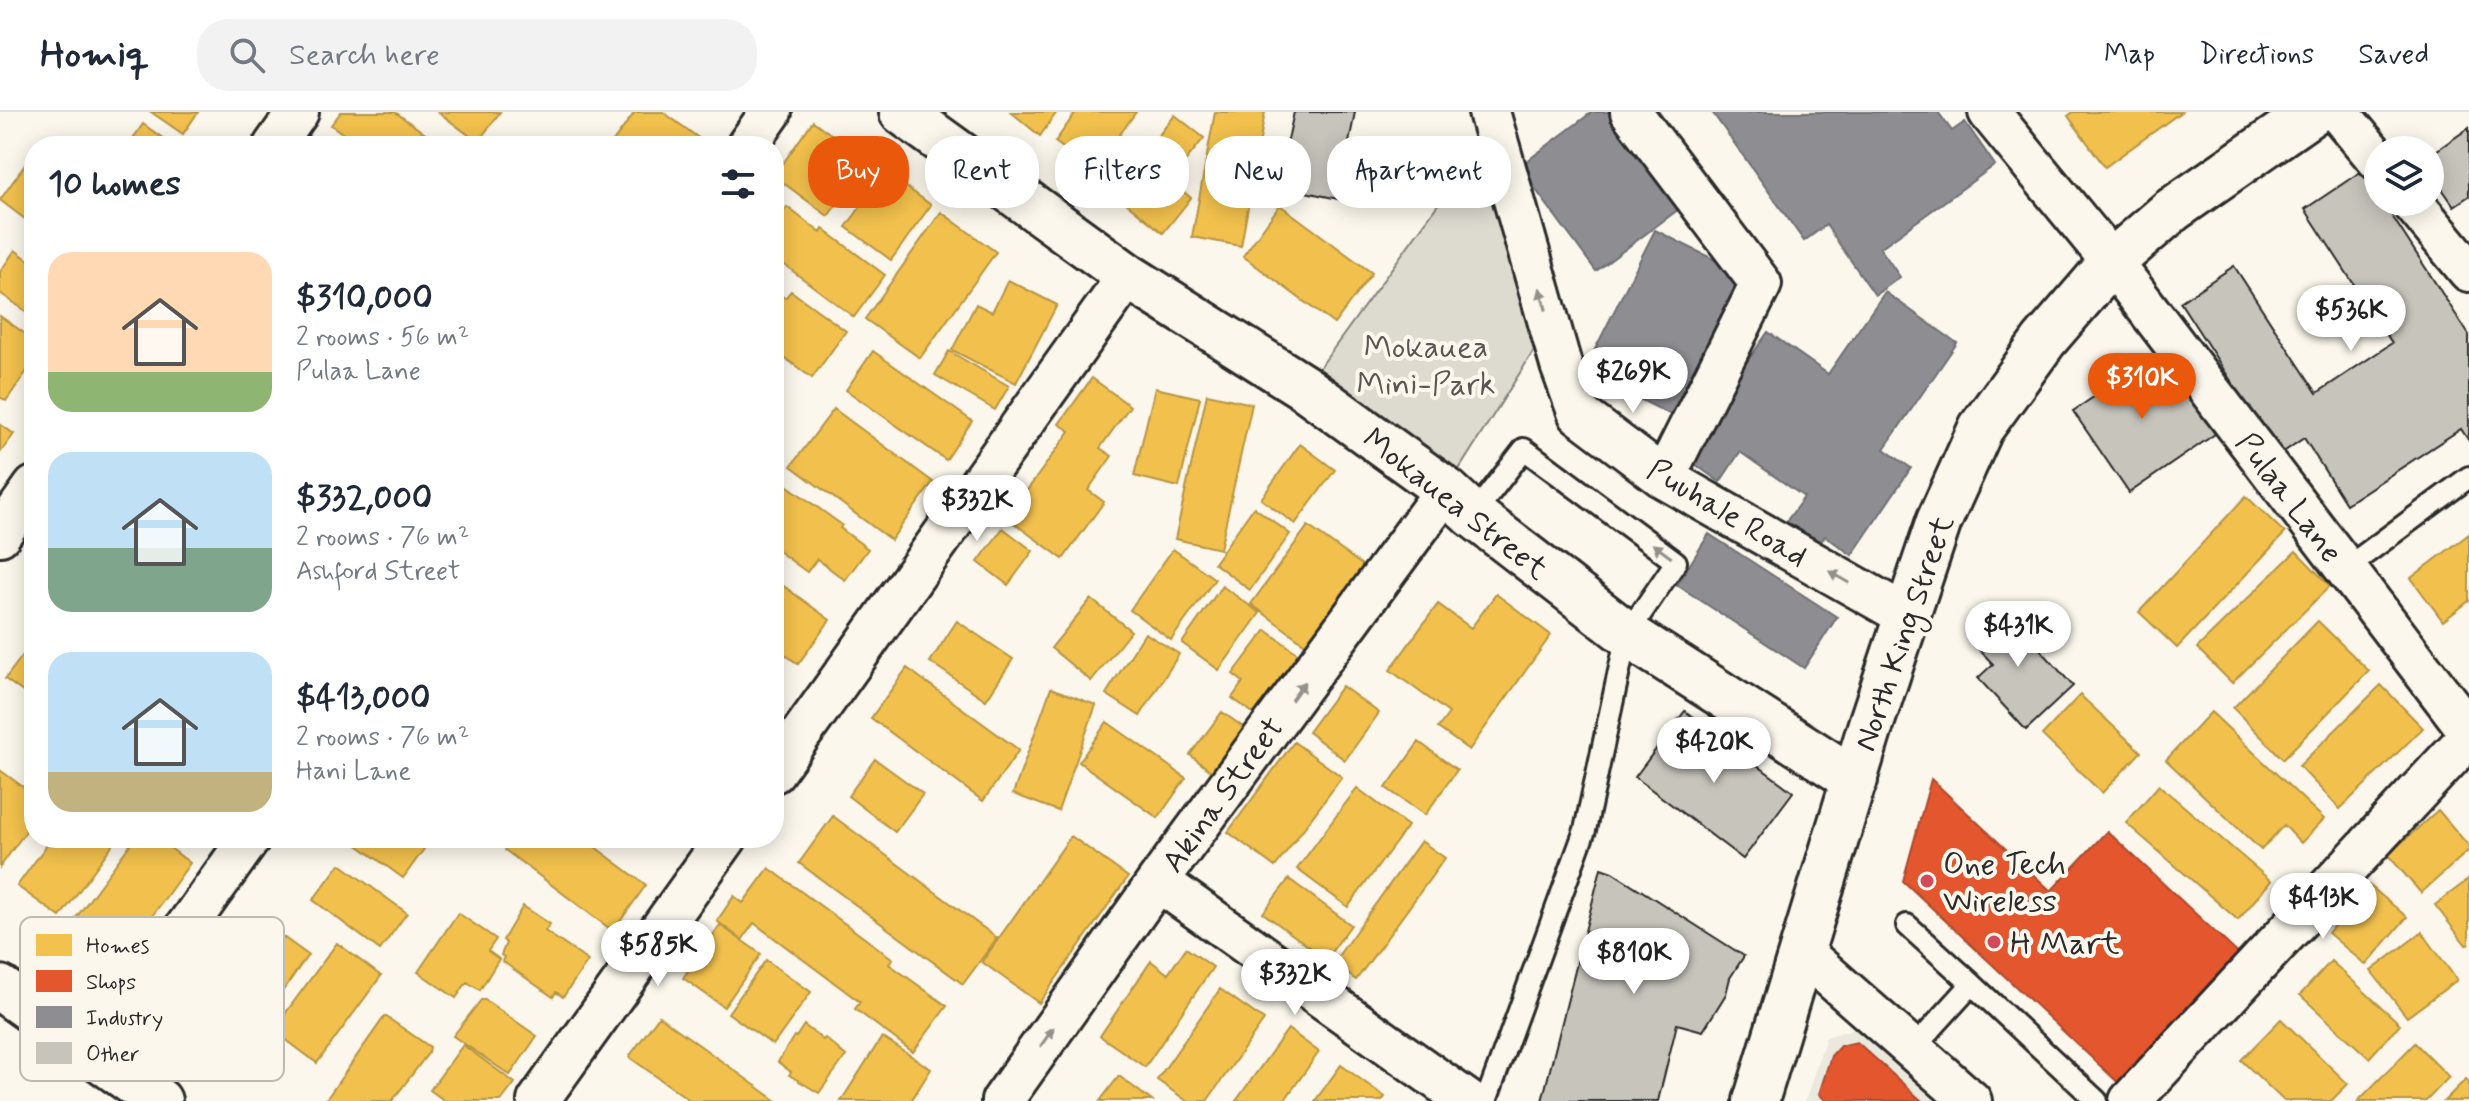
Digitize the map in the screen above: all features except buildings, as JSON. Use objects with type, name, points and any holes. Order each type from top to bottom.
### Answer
[{"type":"main road","name":"Mokauea Street","points":[[902,112],[1128,276],[1305,388],[1460,503],[1627,634],[1855,780]]},
{"type":"main road","name":"North King Street","points":[[1756,1101],[1907,616],[1939,521],[1981,428],[2044,341],[2112,262],[2172,210],[2313,112]]},
{"type":"main road","points":[[0,988],[20,1002]]},
{"type":"main road","points":[[132,1081],[159,1101]]},
{"type":"street","points":[[281,136],[298,112]]},
{"type":"street","points":[[754,136],[771,112]]},
{"type":"street","name":"Puuhale Road","points":[[1489,112],[1561,365],[1579,414],[1664,478],[1907,616]]},
{"type":"street","points":[[1631,112],[1761,284],[1664,478]]},
{"type":"street","name":"Pulaa Lane","points":[[1989,112],[2112,262],[2469,731]]},
{"type":"street","points":[[2338,112],[2364,143]]},
{"type":"street","points":[[2424,216],[2469,271]]},
{"type":"street","points":[[784,758],[1128,276]]},
{"type":"street","points":[[0,535],[24,501]]},
{"type":"street","name":"Akina Street","points":[[1002,1101],[1158,881],[1460,503]]},
{"type":"street","points":[[2130,1101],[2469,737]]},
{"type":"street","points":[[193,917],[243,848]]},
{"type":"street","points":[[538,1101],[719,848]]},
{"type":"street","points":[[1158,881],[1468,1101]]},
{"type":"street","points":[[1802,952],[1971,1101]]},
{"type":"lane","points":[[1460,503],[1524,449],[1676,562],[1627,634],[1585,830],[1486,1101]]},
{"type":"lane","points":[[2345,569],[2469,477]]},
{"type":"lane","points":[[1907,925],[2097,1101]]},
{"type":"lane","points":[[1913,1049],[1972,984]]},
{"type":"shaded area","points":[[1855,1028],[1867,1030],[1946,1101],[1805,1101],[1826,1037]]},
{"type":"green space","name":"Mokauea Mini-Park","points":[[1494,127],[1497,136],[1487,136]]},
{"type":"green space","name":"Mokauea Mini-Park","points":[[1511,187],[1550,325],[1446,490],[1305,388],[1435,208],[1511,208]]},
{"type":"place","name":"One Tech Wireless","points":[[1927,881]]},
{"type":"place","name":"H Mart","points":[[1994,942]]}]
